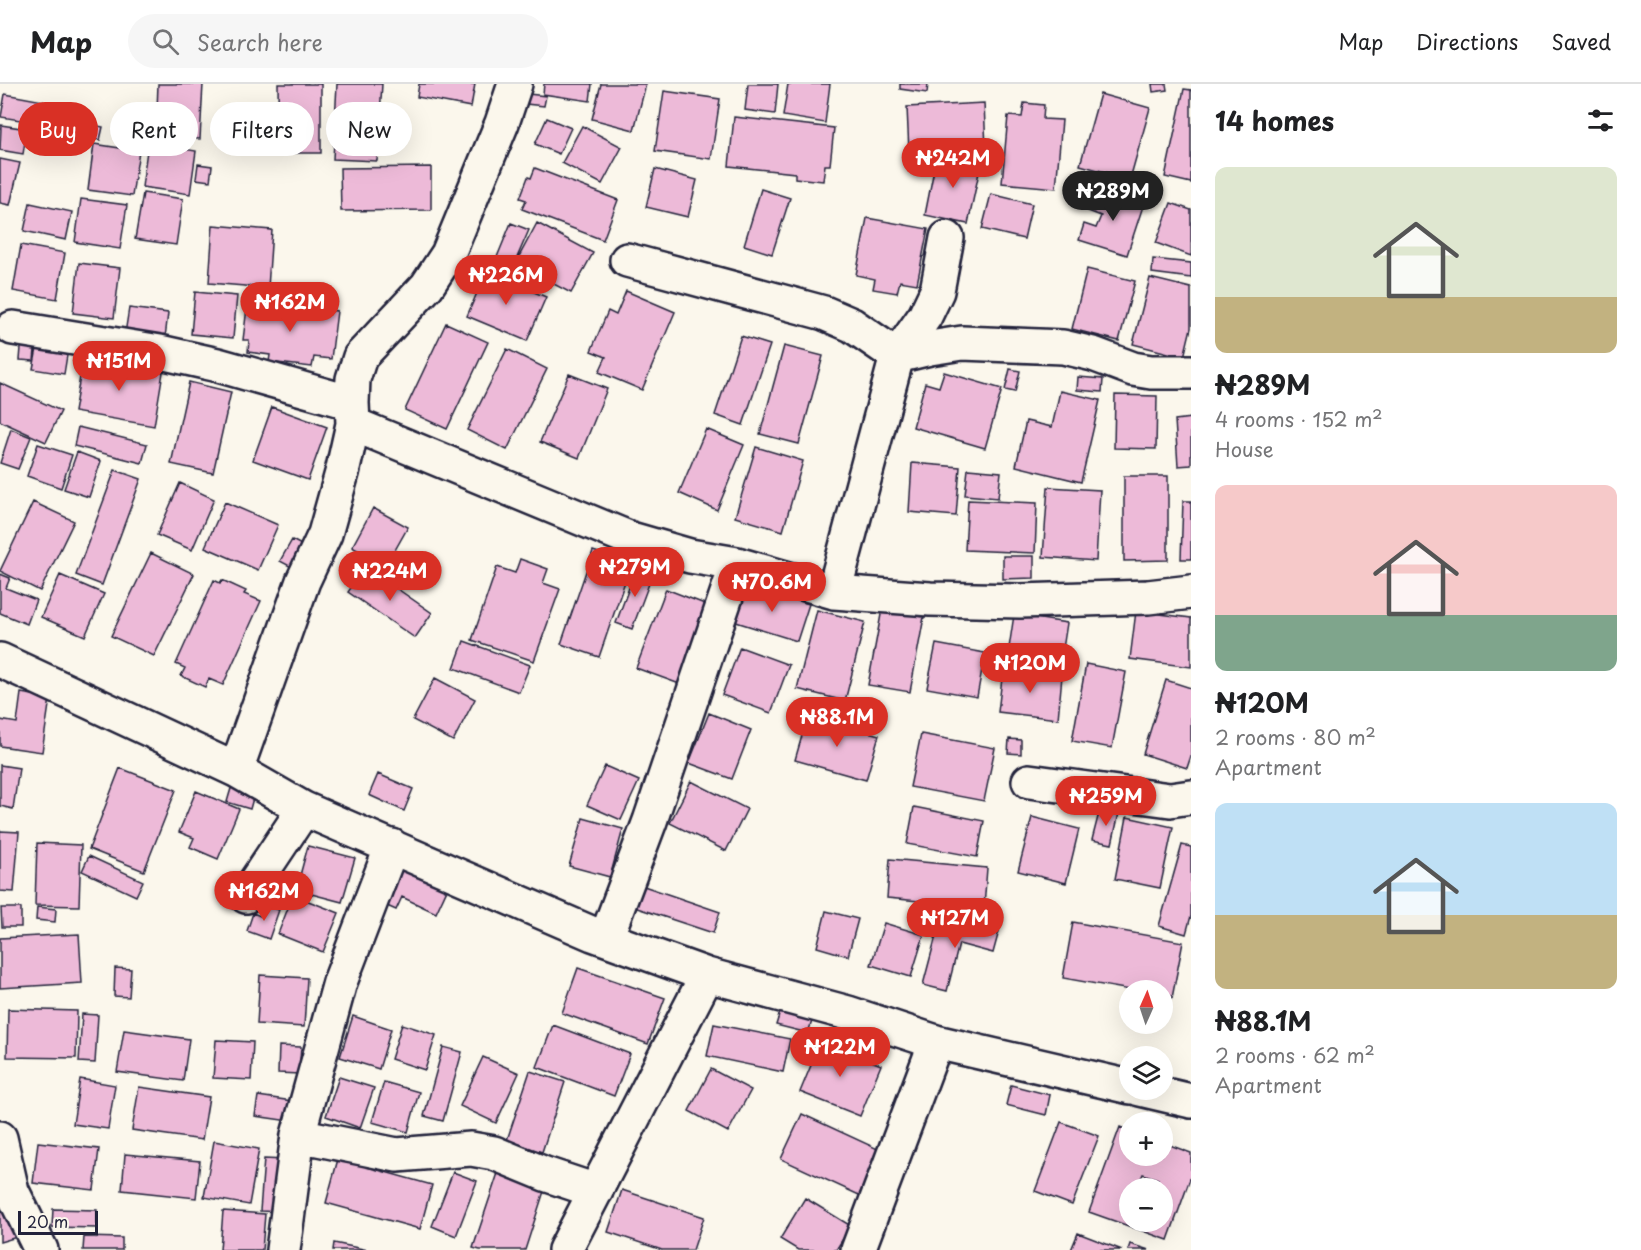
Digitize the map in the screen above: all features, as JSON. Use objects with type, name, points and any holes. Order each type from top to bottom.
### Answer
[{"type":"street","points":[[236,770],[303,581],[325,534],[342,473],[352,413],[353,379],[360,357],[427,286],[448,254],[502,123],[515,84]]},
{"type":"street","points":[[834,592],[897,356],[925,316],[937,291],[947,238]]},
{"type":"street","points":[[627,260],[824,313],[852,325],[897,356],[962,343],[1063,347],[1093,354],[1132,369],[1151,372],[1191,372]]},
{"type":"street","points":[[13,328],[160,352],[218,365],[352,413],[631,539],[690,556],[737,564],[834,592],[930,599],[1020,601],[1148,597],[1191,592]]},
{"type":"street","points":[[606,938],[650,821],[737,564]]},
{"type":"street","points":[[0,660],[236,770],[304,809],[606,938],[706,975],[848,1013],[936,1042],[1119,1084]]},
{"type":"street","points":[[1029,781],[1170,800],[1191,796]]},
{"type":"street","points":[[246,896],[304,809]]},
{"type":"street","points":[[283,1250],[298,1135],[340,982],[392,846]]},
{"type":"street","points":[[565,1250],[706,975]]},
{"type":"street","points":[[858,1250],[936,1042]]},
{"type":"street","points":[[1173,1097],[1191,1101]]},
{"type":"street","points":[[298,1135],[397,1155],[471,1149],[494,1153],[545,1174],[596,1191]]},
{"type":"street","points":[[1,1151],[12,1191],[42,1250]]},
{"type":"building","points":[[158,84],[203,84],[200,139],[198,139],[198,102],[157,102]]},
{"type":"building","points":[[278,84],[321,84],[321,153],[314,153],[314,102],[278,102]]},
{"type":"building","points":[[337,84],[382,84],[381,102],[336,102]]},
{"type":"building","points":[[419,84],[475,84],[471,107],[417,97]]},
{"type":"building","points":[[544,84],[592,84],[590,101],[543,94]]},
{"type":"building","points":[[601,84],[646,84],[634,130],[592,119]]},
{"type":"building","points":[[748,84],[778,84],[775,114],[745,110]]},
{"type":"building","points":[[788,84],[830,84],[825,123],[783,116]]},
{"type":"building","points":[[900,84],[928,84],[927,93],[900,89]]},
{"type":"building","points":[[1152,84],[1166,84],[1167,90],[1153,92]]},
{"type":"building","points":[[1184,89],[1191,90],[1191,183],[1165,177]]},
{"type":"building","points":[[664,91],[720,99],[711,159],[655,151]]},
{"type":"building","points":[[5,94],[43,101],[18,102],[18,120],[1,117]]},
{"type":"building","points":[[528,94],[546,96],[544,106],[526,104]]},
{"type":"building","points":[[1100,94],[1150,108],[1130,179],[1080,165]]},
{"type":"building","points":[[984,103],[986,149],[909,152],[907,107]]},
{"type":"building","points":[[1024,103],[1044,105],[1043,119],[1062,120],[1056,188],[1002,183],[1008,116],[1022,117]]},
{"type":"building","points":[[734,117],[834,128],[830,165],[825,165],[823,181],[795,178],[795,173],[729,166]]},
{"type":"building","points":[[547,118],[571,128],[559,154],[535,144]]},
{"type":"building","points":[[1,125],[18,128],[18,153],[0,150]]},
{"type":"building","points":[[98,126],[103,127],[100,140],[98,140]]},
{"type":"building","points":[[582,126],[622,147],[602,184],[562,163]]},
{"type":"building","points":[[98,145],[110,146],[110,156],[138,156],[132,196],[88,190],[92,156],[98,156]]},
{"type":"building","points":[[937,154],[981,163],[968,224],[925,215]]},
{"type":"building","points":[[146,156],[195,156],[190,194],[142,187]]},
{"type":"building","points":[[333,156],[377,156],[377,161],[333,159]]},
{"type":"building","points":[[0,159],[20,163],[10,205],[0,203]]},
{"type":"building","points":[[198,164],[212,166],[210,181],[196,179]]},
{"type":"building","points":[[431,167],[431,210],[341,211],[340,168]]},
{"type":"building","points":[[535,168],[618,200],[603,240],[522,209],[526,200],[520,198],[528,177],[531,178]]},
{"type":"building","points":[[655,169],[697,180],[688,217],[646,207]]},
{"type":"building","points":[[1095,188],[1144,203],[1127,255],[1079,240],[1084,224],[1096,228],[1101,216],[1088,211]]},
{"type":"building","points":[[761,189],[790,198],[772,254],[744,245]]},
{"type":"building","points":[[143,193],[183,199],[176,245],[135,239]]},
{"type":"building","points":[[991,194],[1032,204],[1024,239],[982,229]]},
{"type":"building","points":[[81,199],[127,205],[120,249],[75,242]]},
{"type":"building","points":[[30,203],[72,212],[66,240],[24,231]]},
{"type":"building","points":[[1171,203],[1191,210],[1191,256],[1156,243]]},
{"type":"building","points":[[867,218],[928,229],[917,284],[900,281],[897,293],[873,289],[875,279],[856,275]]},
{"type":"building","points":[[511,223],[529,230],[512,269],[495,262]]},
{"type":"building","points":[[537,223],[593,253],[571,293],[515,264]]},
{"type":"building","points":[[213,225],[272,230],[268,288],[209,283]]},
{"type":"building","points":[[21,245],[65,253],[57,299],[13,291]]},
{"type":"building","points":[[1153,259],[1191,263],[1191,278],[1152,273]]},
{"type":"building","points":[[79,263],[120,268],[114,318],[73,313]]},
{"type":"building","points":[[1087,269],[1135,281],[1119,341],[1072,329]]},
{"type":"building","points":[[486,272],[546,297],[527,341],[467,316]]},
{"type":"building","points":[[1150,278],[1191,288],[1191,328],[1184,357],[1133,344]]},
{"type":"building","points":[[626,291],[675,312],[642,390],[599,372],[606,357],[591,351],[608,311],[616,315]]},
{"type":"building","points":[[195,292],[237,296],[233,338],[191,334]]},
{"type":"building","points":[[248,300],[337,311],[331,359],[314,357],[312,367],[269,362],[270,355],[248,352],[249,340],[243,340]]},
{"type":"building","points":[[129,308],[168,313],[164,346],[124,340]]},
{"type":"building","points":[[446,323],[488,342],[447,429],[405,410]]},
{"type":"building","points":[[22,336],[36,338],[34,361],[20,360]]},
{"type":"building","points":[[741,336],[770,345],[743,425],[715,415]]},
{"type":"building","points":[[39,338],[69,343],[64,374],[33,369]]},
{"type":"building","points":[[784,346],[823,356],[799,444],[760,434]]},
{"type":"building","points":[[507,349],[547,369],[507,450],[467,430]]},
{"type":"building","points":[[83,359],[163,372],[154,426],[74,412]]},
{"type":"building","points":[[1010,369],[1020,371],[1015,392],[1005,390]]},
{"type":"building","points":[[944,372],[1002,389],[985,448],[913,427],[925,383],[939,387]]},
{"type":"building","points":[[569,374],[607,389],[579,458],[540,442]]},
{"type":"building","points":[[1078,377],[1103,379],[1102,392],[1077,390]]},
{"type":"building","points":[[189,382],[231,392],[213,473],[171,464]]},
{"type":"building","points":[[0,383],[61,411],[46,442],[0,421]]},
{"type":"building","points":[[1060,391],[1100,400],[1081,482],[1016,466],[1026,421],[1052,427]]},
{"type":"building","points":[[1115,395],[1157,396],[1156,449],[1114,448]]},
{"type":"building","points":[[272,407],[327,427],[308,480],[253,460]]},
{"type":"building","points":[[1191,418],[1191,465],[1178,466],[1175,420]]},
{"type":"building","points":[[78,427],[147,444],[142,463],[74,446]]},
{"type":"building","points":[[11,429],[31,437],[18,469],[0,463]]},
{"type":"building","points":[[706,429],[744,445],[717,510],[679,493]]},
{"type":"building","points":[[38,444],[72,455],[61,488],[27,476]]},
{"type":"building","points":[[756,447],[803,461],[783,531],[735,517]]},
{"type":"building","points":[[77,452],[101,461],[89,497],[64,489]]},
{"type":"building","points":[[912,463],[960,467],[956,516],[909,512]]},
{"type":"building","points":[[968,469],[1001,472],[998,498],[965,495]]},
{"type":"building","points":[[115,470],[141,479],[102,585],[76,575]]},
{"type":"building","points":[[1124,476],[1168,476],[1168,560],[1124,561]]},
{"type":"building","points":[[180,483],[214,499],[192,550],[157,535]]},
{"type":"building","points":[[1048,487],[1100,490],[1096,561],[1043,557]]},
{"type":"building","points":[[968,500],[1037,503],[1035,553],[965,550]]},
{"type":"building","points":[[1183,501],[1191,501],[1191,559],[1181,559]]},
{"type":"building","points":[[33,502],[74,521],[40,591],[0,571]]},
{"type":"building","points":[[225,502],[278,525],[258,570],[205,547]]},
{"type":"building","points":[[373,508],[408,527],[386,566],[352,547]]},
{"type":"building","points":[[292,540],[311,550],[299,571],[280,561]]},
{"type":"building","points":[[593,551],[631,564],[599,657],[561,644]]},
{"type":"building","points":[[151,553],[194,574],[154,656],[111,636]]},
{"type":"building","points":[[1003,556],[1034,556],[1034,578],[1003,579]]},
{"type":"building","points":[[520,559],[548,569],[543,583],[560,589],[534,661],[472,640],[497,567],[515,573]]},
{"type":"building","points":[[637,566],[653,573],[632,629],[616,623]]},
{"type":"building","points":[[366,567],[432,613],[415,638],[348,592]]},
{"type":"building","points":[[0,574],[10,578],[6,588],[36,600],[27,624],[0,613]]},
{"type":"building","points":[[60,575],[104,594],[85,636],[41,617]]},
{"type":"building","points":[[214,580],[220,583],[222,580],[246,591],[244,594],[261,601],[223,685],[209,679],[205,687],[181,676],[185,668],[176,664]]},
{"type":"building","points":[[748,585],[809,604],[797,641],[736,622]]},
{"type":"building","points":[[666,589],[715,608],[685,686],[636,668]]},
{"type":"building","points":[[882,609],[924,617],[910,692],[868,685]]},
{"type":"building","points":[[817,610],[865,622],[845,701],[797,689]]},
{"type":"building","points":[[1136,611],[1191,618],[1191,667],[1130,659]]},
{"type":"building","points":[[1014,615],[1067,623],[1060,668],[1007,661]]},
{"type":"building","points":[[464,641],[530,665],[519,692],[454,668]]},
{"type":"building","points":[[936,644],[985,653],[977,697],[927,688]]},
{"type":"building","points":[[740,647],[789,665],[771,713],[722,695]]},
{"type":"building","points":[[1086,664],[1126,672],[1112,748],[1072,741]]},
{"type":"building","points":[[1003,670],[1062,676],[1058,719],[998,712]]},
{"type":"building","points":[[435,678],[475,699],[453,741],[413,720]]},
{"type":"building","points":[[1166,680],[1191,688],[1191,756],[1187,768],[1143,754]]},
{"type":"building","points":[[21,693],[50,698],[42,752],[0,746],[0,720],[17,723]]},
{"type":"building","points":[[709,713],[751,730],[732,779],[689,763]]},
{"type":"building","points":[[808,715],[879,735],[866,780],[795,760]]},
{"type":"building","points":[[921,734],[995,748],[984,801],[910,787]]},
{"type":"building","points":[[1009,739],[1021,740],[1021,754],[1008,753]]},
{"type":"building","points":[[0,765],[19,768],[13,809],[0,806]]},
{"type":"building","points":[[605,766],[639,781],[621,820],[587,805]]},
{"type":"building","points":[[120,768],[176,790],[144,871],[89,849]]},
{"type":"building","points":[[378,774],[413,789],[404,811],[369,795]]},
{"type":"building","points":[[691,781],[747,809],[726,851],[670,823]]},
{"type":"building","points":[[232,785],[255,791],[250,809],[227,802]]},
{"type":"building","points":[[196,791],[239,809],[218,859],[190,847],[194,838],[179,832]]},
{"type":"building","points":[[914,807],[984,821],[977,857],[907,844]]},
{"type":"building","points":[[1100,809],[1119,813],[1112,844],[1092,840]]},
{"type":"building","points":[[1032,817],[1079,829],[1066,883],[1018,871]]},
{"type":"building","points":[[1127,817],[1173,827],[1160,888],[1115,879]]},
{"type":"building","points":[[583,818],[623,829],[610,877],[569,866]]},
{"type":"building","points":[[0,831],[19,832],[14,892],[0,891]]},
{"type":"building","points":[[37,843],[81,845],[79,906],[35,905]]},
{"type":"building","points":[[1182,845],[1191,847],[1191,916],[1186,934],[1159,926]]},
{"type":"building","points":[[308,846],[355,858],[342,902],[296,890]]},
{"type":"building","points":[[89,856],[143,881],[136,896],[82,871]]},
{"type":"building","points":[[890,859],[987,868],[984,907],[887,898]]},
{"type":"building","points":[[395,863],[448,887],[436,913],[402,897],[396,910],[378,902]]},
{"type":"building","points":[[635,883],[720,912],[713,933],[628,905]]},
{"type":"building","points":[[293,895],[339,913],[323,952],[278,934]]},
{"type":"building","points":[[263,904],[279,910],[269,939],[247,931],[253,913],[260,916]]},
{"type":"building","points":[[37,907],[56,909],[55,922],[36,920]]},
{"type":"building","points":[[1,908],[21,908],[21,927],[2,927]]},
{"type":"building","points":[[826,911],[858,919],[848,956],[817,947]]},
{"type":"building","points":[[941,917],[999,931],[993,953],[959,944],[947,991],[923,985]]},
{"type":"building","points":[[1073,922],[1183,942],[1173,993],[1173,980],[1119,980],[1119,988],[1063,978]]},
{"type":"building","points":[[884,923],[924,935],[911,977],[871,965]]},
{"type":"building","points":[[79,934],[82,983],[0,988],[0,938]]},
{"type":"building","points":[[115,968],[131,969],[129,997],[114,996]]},
{"type":"building","points":[[578,968],[665,998],[648,1044],[562,1013]]},
{"type":"building","points":[[260,975],[307,978],[304,1027],[257,1024]]},
{"type":"building","points":[[8,1009],[77,1011],[76,1058],[7,1057]]},
{"type":"building","points":[[781,1009],[813,1018],[808,1033],[776,1025]]},
{"type":"building","points":[[82,1014],[98,1015],[95,1063],[79,1062]]},
{"type":"building","points":[[353,1016],[391,1029],[379,1069],[340,1057]]},
{"type":"building","points":[[402,1024],[436,1035],[425,1070],[391,1059]]},
{"type":"building","points":[[714,1024],[790,1039],[783,1072],[707,1056]]},
{"type":"building","points":[[553,1025],[630,1054],[614,1096],[537,1067]]},
{"type":"building","points":[[124,1030],[189,1039],[183,1081],[117,1072]]},
{"type":"building","points":[[216,1040],[253,1042],[251,1080],[213,1078]]},
{"type":"building","points":[[821,1041],[881,1065],[860,1116],[800,1092]]},
{"type":"building","points":[[279,1046],[301,1047],[299,1074],[278,1073]]},
{"type":"building","points":[[443,1047],[462,1052],[443,1121],[424,1116]]},
{"type":"building","points":[[483,1057],[519,1073],[496,1123],[460,1106]]},
{"type":"building","points":[[711,1069],[751,1090],[728,1132],[689,1111]]},
{"type":"building","points":[[530,1071],[565,1082],[542,1152],[507,1140]]},
{"type":"building","points":[[339,1077],[374,1088],[360,1128],[326,1116]]},
{"type":"building","points":[[80,1079],[115,1085],[108,1129],[73,1124]]},
{"type":"building","points":[[384,1082],[419,1092],[408,1132],[372,1122]]},
{"type":"building","points":[[1011,1085],[1050,1095],[1046,1115],[1006,1105]]},
{"type":"building","points":[[139,1087],[209,1097],[202,1140],[132,1130]]},
{"type":"building","points":[[258,1096],[292,1101],[289,1121],[255,1116]]},
{"type":"building","points":[[802,1114],[880,1150],[859,1195],[781,1159]]},
{"type":"building","points":[[1061,1122],[1099,1136],[1072,1205],[1035,1191]]},
{"type":"building","points":[[1119,1130],[1119,1166],[1173,1166],[1173,1146],[1191,1153],[1191,1176],[1173,1226],[1173,1178],[1155,1178],[1143,1174],[1141,1178],[1119,1178],[1119,1223],[1089,1212]]},
{"type":"building","points":[[214,1141],[259,1149],[249,1205],[204,1197]]},
{"type":"building","points":[[38,1142],[99,1149],[94,1190],[33,1183]]},
{"type":"building","points":[[125,1154],[200,1161],[196,1198],[122,1190]]},
{"type":"building","points":[[264,1159],[285,1160],[281,1212],[260,1211]]},
{"type":"building","points":[[338,1159],[432,1185],[420,1229],[326,1203]]},
{"type":"building","points":[[499,1170],[546,1185],[525,1250],[473,1248]]},
{"type":"building","points":[[453,1172],[477,1181],[456,1236],[432,1226]]},
{"type":"building","points":[[622,1190],[704,1217],[693,1250],[662,1250],[608,1232]]},
{"type":"building","points":[[805,1198],[851,1226],[836,1250],[798,1250],[780,1239]]},
{"type":"building","points":[[6,1202],[17,1237],[0,1242],[0,1204]]},
{"type":"building","points":[[53,1209],[97,1210],[97,1228],[52,1227]]},
{"type":"building","points":[[223,1211],[265,1214],[262,1250],[220,1250]]},
{"type":"building","points":[[1145,1232],[1171,1232],[1168,1240]]},
{"type":"building","points":[[1078,1233],[1122,1250],[1071,1250]]},
{"type":"building","points":[[84,1237],[122,1238],[122,1250],[83,1250]]},
{"type":"building","points":[[334,1243],[368,1250],[333,1250]]},
{"type":"building","points":[[1130,1244],[1149,1250],[1128,1250]]}]
